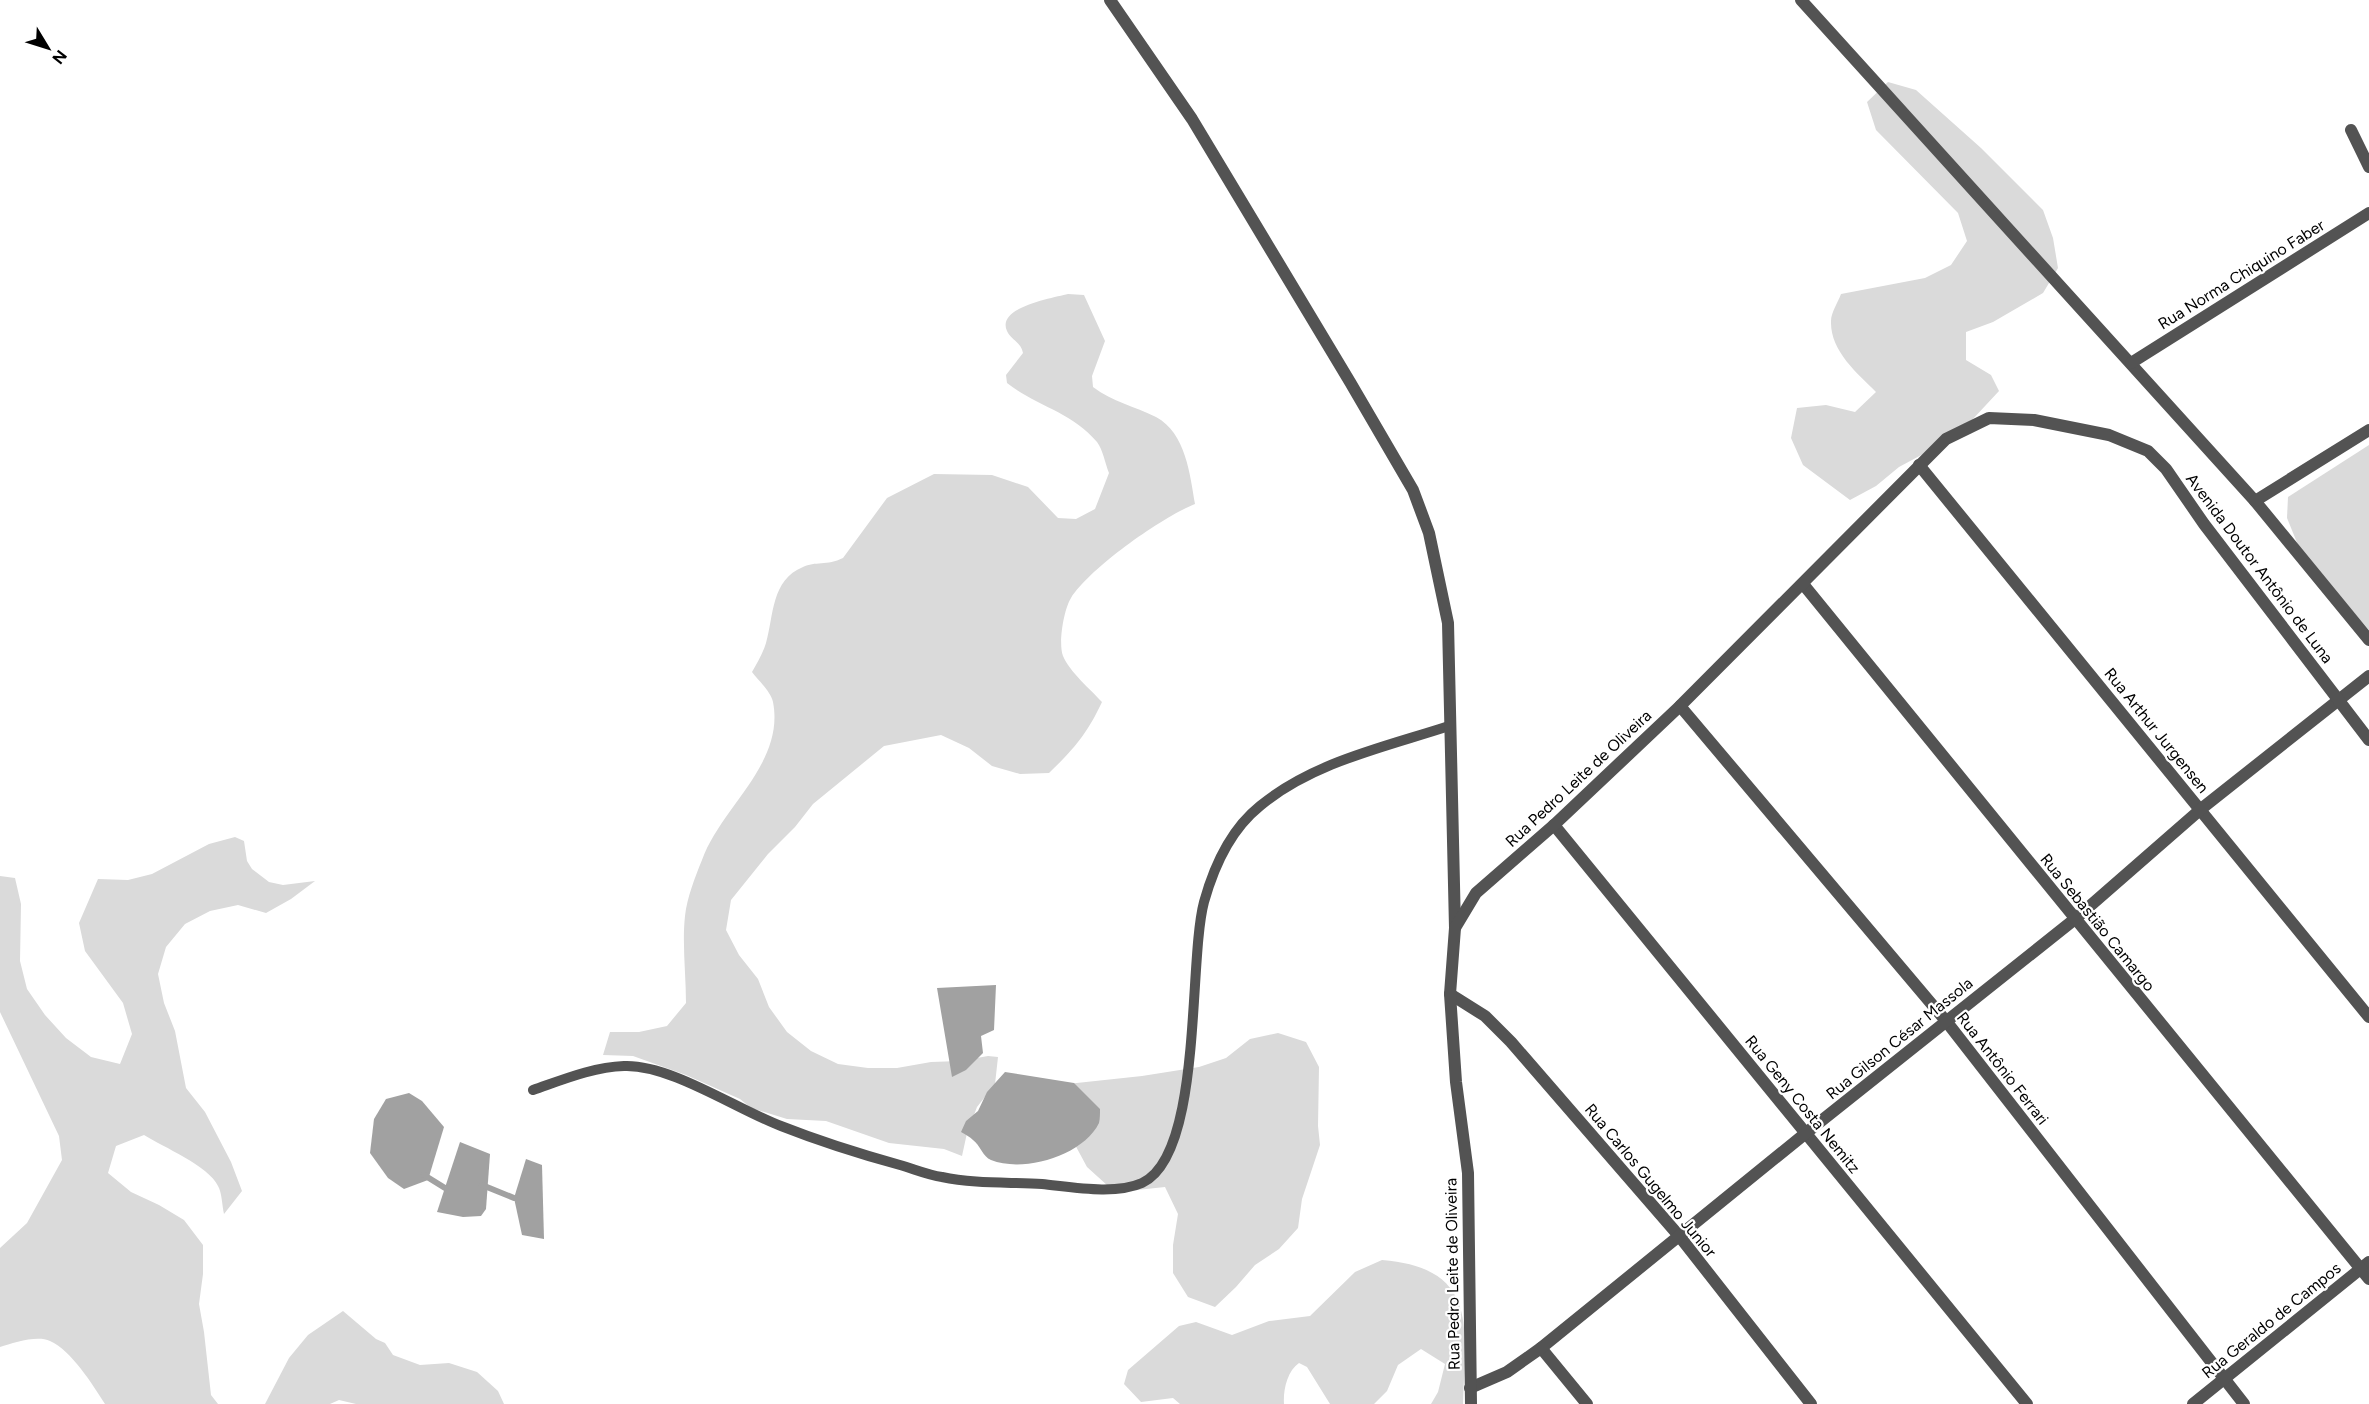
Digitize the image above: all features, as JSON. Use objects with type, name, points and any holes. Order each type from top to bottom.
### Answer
[{"type":"street","points":[[1110,0],[1192,119],[1413,490],[1429,533],[1448,623],[1455,928]]},
{"type":"street","points":[[1800,0],[2255,501],[2369,640]]},
{"type":"street","points":[[2351,130],[2369,167]]},
{"type":"street","name":"Rua Norma Chiquino Faber","points":[[2131,363],[2369,213]]},
{"type":"street","name":"Rua Pedro Leite de Oliveira","points":[[1471,1404],[1468,1173],[1456,1082],[1450,994],[1455,928],[1476,893],[1554,825],[1680,706],[1946,439],[1989,418],[2034,420],[2109,435]]},
{"type":"street","points":[[2255,501],[2369,430]]},
{"type":"street","name":"Avenida Doutor Antônio de Luna","points":[[2109,435],[2148,452],[2166,469],[2204,524],[2369,740]]},
{"type":"street","name":"Rua Arthur Jurgensen","points":[[1919,465],[2369,1017]]},
{"type":"street","name":"Rua Sebastião Camargo","points":[[1803,584],[2075,920],[2365,1266],[2369,1279]]},
{"type":"street","name":"Rua Gilson César Massola","points":[[1470,1388],[1507,1372],[1541,1348],[1806,1133],[2075,920],[2201,809],[2369,676]]},
{"type":"street","name":"Rua Antônio Ferrari","points":[[1680,706],[1946,1022],[2244,1404]]},
{"type":"street","name":"Rua Geny Costa Nemitz","points":[[1554,825],[2027,1404]]},
{"type":"street","name":"Rua Carlos Gugelmo Junior","points":[[1450,994],[1485,1016],[1511,1042],[1680,1237],[1811,1404]]},
{"type":"street","name":"Rua Geraldo de Campos","points":[[2193,1404],[2365,1266]]},
{"type":"street","points":[[1541,1348],[1587,1404]]},
{"type":"lane","points":[[533,1090],[579,1074],[625,1065],[664,1071],[779,1126],[876,1159],[944,1178],[1110,1190],[1143,1183],[1164,1163],[1177,1133],[1188,1066],[1203,906],[1213,873],[1229,840],[1257,808],[1287,787],[1319,769],[1449,726]]},
{"type":"shaded area","points":[[1888,82],[1916,90],[1981,148],[2043,210],[2053,238],[2058,268],[2043,293],[1993,322],[1966,332],[1966,360],[1991,375],[1999,391],[1972,420],[1925,453],[1899,467],[1876,486],[1850,500],[1803,465],[1791,438],[1797,408],[1826,405],[1855,412],[1876,392],[1846,361],[1835,342],[1831,321],[1841,294],[1925,278],[1951,265],[1967,241],[1958,213],[1876,130],[1867,102]]},
{"type":"shaded area","points":[[1068,294],[1084,295],[1105,341],[1092,376],[1093,387],[1116,400],[1156,417],[1174,433],[1185,456],[1195,504],[1164,520],[1110,559],[1080,586],[1068,603],[1061,635],[1063,656],[1075,674],[1102,702],[1091,723],[1066,756],[1049,773],[1020,774],[992,766],[969,748],[941,735],[884,746],[813,804],[795,827],[768,854],[731,900],[726,930],[739,955],[758,979],[769,1007],[787,1032],[811,1051],[838,1064],[868,1068],[897,1068],[931,1062],[998,1057],[995,1084],[977,1107],[967,1133],[962,1156],[944,1149],[889,1143],[826,1121],[787,1119],[751,1108],[740,1099],[686,1075],[633,1056],[603,1055],[610,1032],[639,1032],[667,1026],[686,1003],[684,927],[692,888],[711,841],[761,765],[770,745],[774,724],[773,702],[767,690],[752,672],[765,647],[776,599],[785,580],[808,565],[843,558],[887,498],[934,474],[992,475],[1028,487],[1058,518],[1076,519],[1095,509],[1109,473],[1097,442],[1076,423],[1007,383],[1006,375],[1023,353],[1007,331],[1006,323],[1010,316],[1028,305]]},
{"type":"shaded area","points":[[2369,445],[2369,630],[2300,550],[2287,518],[2288,497]]},
{"type":"shaded area","points":[[235,837],[244,841],[247,861],[252,869],[269,882],[283,885],[315,881],[291,899],[266,913],[238,905],[210,911],[185,924],[166,947],[158,974],[164,1003],[175,1031],[186,1088],[205,1112],[231,1162],[242,1191],[224,1214],[218,1186],[205,1171],[144,1135],[116,1146],[108,1173],[131,1192],[184,1220],[203,1245],[203,1274],[199,1304],[211,1395],[218,1404],[105,1404],[73,1360],[50,1341],[32,1339],[0,1347],[0,1248],[27,1223],[62,1160],[59,1136],[0,1012],[0,876],[15,878],[21,904],[20,961],[27,989],[45,1015],[66,1038],[91,1057],[120,1064],[132,1034],[123,1003],[85,951],[79,923],[98,879],[128,880],[152,874],[209,844]]},
{"type":"shaded area","points":[[996,985],[994,1030],[981,1036],[983,1053],[966,1070],[952,1077],[937,988]]},
{"type":"shaded area","points":[[1278,1033],[1306,1042],[1319,1067],[1320,1145],[1302,1199],[1298,1228],[1279,1249],[1255,1265],[1215,1307],[1188,1297],[1173,1273],[1173,1245],[1178,1214],[1165,1187],[1137,1190],[1108,1186],[1087,1167],[1073,1141],[1058,1085],[1199,1067],[1226,1058],[1250,1039]]},
{"type":"shaded area","points":[[1005,1072],[1074,1083],[1100,1109],[1099,1123],[1080,1145],[1051,1159],[1019,1164],[991,1160],[975,1142],[961,1132],[966,1121],[978,1111],[987,1092]]},
{"type":"shaded area","points":[[409,1093],[422,1101],[444,1127],[428,1180],[404,1189],[388,1178],[370,1153],[374,1119],[386,1099]]},
{"type":"shaded area","points":[[460,1142],[490,1154],[486,1209],[481,1216],[463,1217],[437,1212]]},
{"type":"shaded area","points":[[526,1159],[542,1165],[544,1239],[522,1235],[514,1198]]},
{"type":"shaded area","points":[[1382,1260],[1414,1265],[1436,1275],[1451,1289],[1460,1307],[1464,1328],[1463,1404],[1431,1404],[1438,1392],[1445,1364],[1421,1349],[1398,1365],[1387,1391],[1374,1404],[1330,1404],[1307,1367],[1299,1363],[1291,1371],[1284,1393],[1284,1404],[1180,1404],[1173,1398],[1141,1402],[1124,1384],[1128,1370],[1179,1326],[1196,1322],[1232,1335],[1269,1321],[1310,1316],[1355,1272]]},
{"type":"shaded area","points":[[343,1311],[376,1339],[385,1343],[393,1355],[420,1365],[449,1363],[477,1372],[498,1391],[504,1404],[356,1404],[339,1400],[330,1404],[265,1404],[289,1358],[308,1335]]},
{"type":"waterway","points":[[424,1175],[445,1188]]},
{"type":"waterway","points":[[482,1185],[514,1198]]}]
